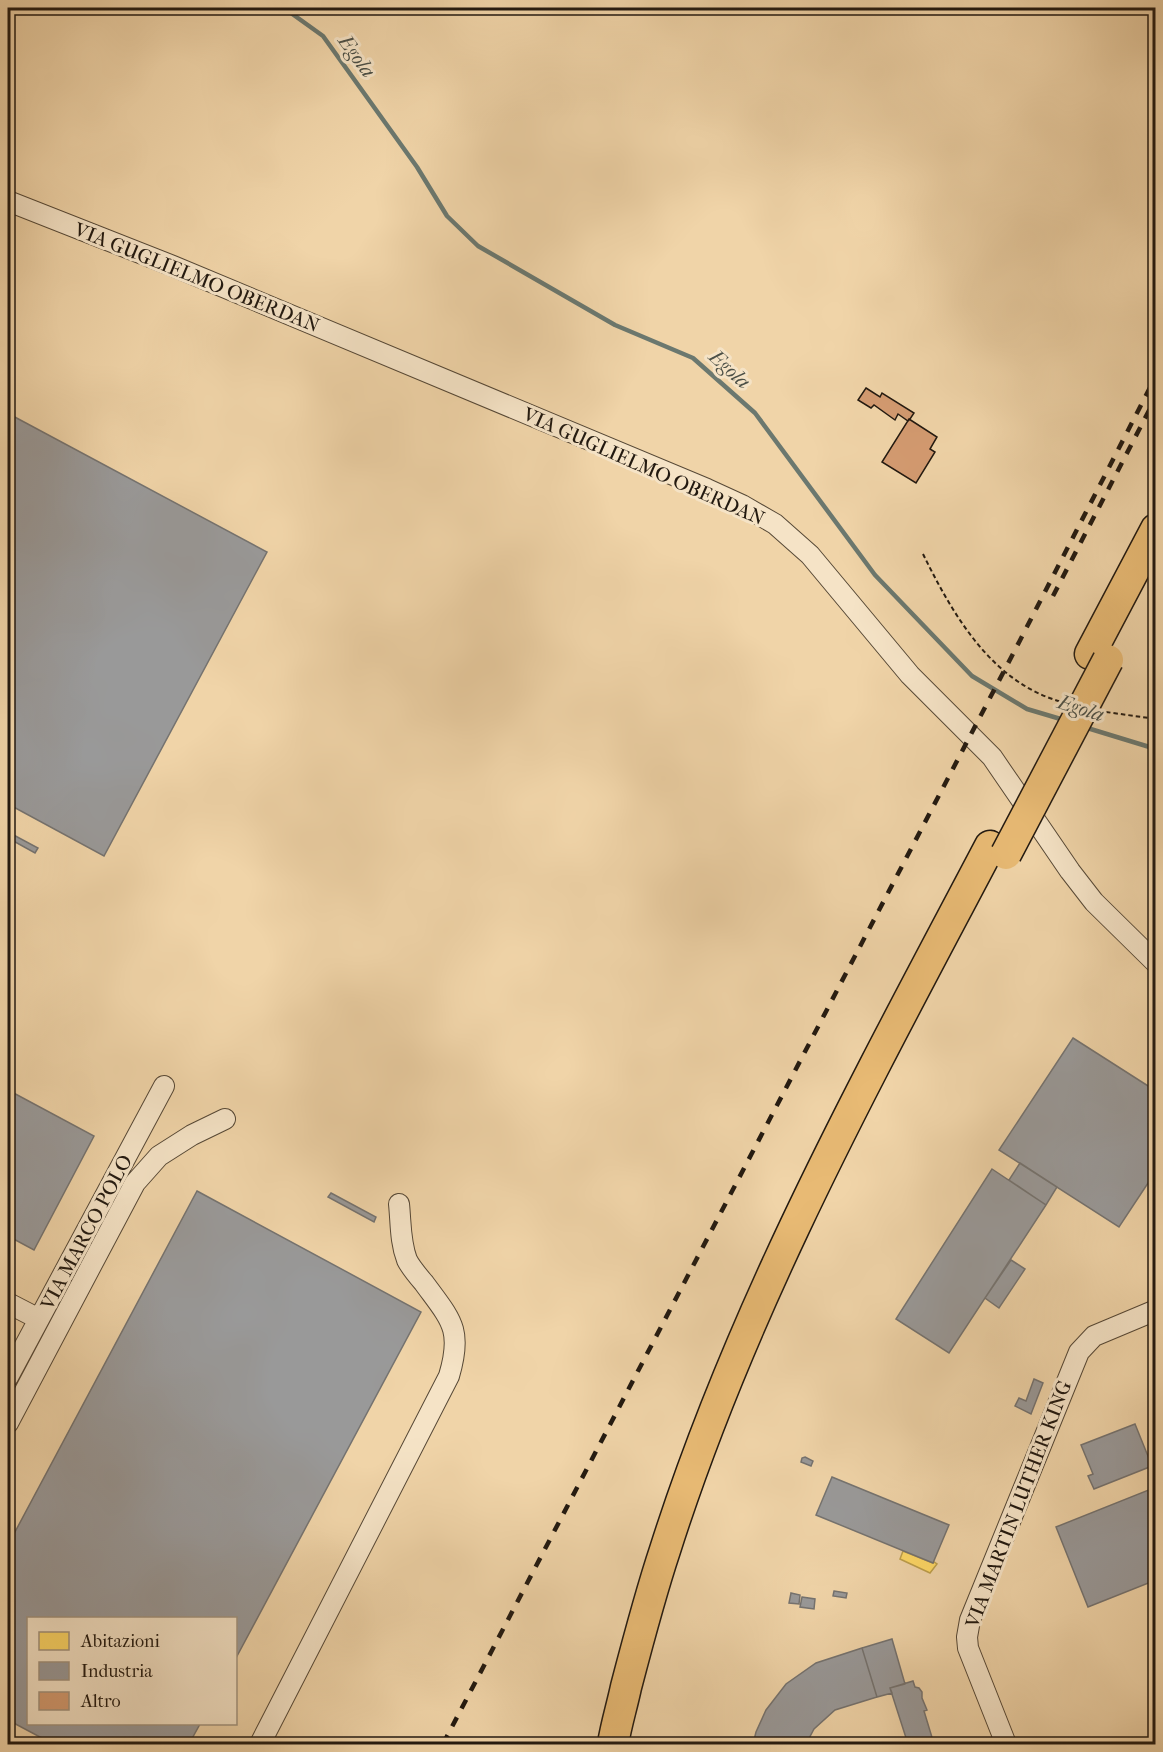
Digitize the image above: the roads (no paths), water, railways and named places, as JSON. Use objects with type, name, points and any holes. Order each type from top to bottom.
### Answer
[{"type":"highway","points":[[618,1743],[661,1624],[699,1502],[784,1288],[998,850],[1099,657],[1155,529]]},
{"type":"highway","points":[[1099,657],[1155,568]]},
{"type":"street","name":"VIA GUGLIELMO OBERDAN","points":[[8,201],[172,266],[706,489],[742,505],[775,524],[810,555],[910,675],[992,757],[1094,902],[1155,963]]},
{"type":"street","name":"VIA MARCO POLO","points":[[8,1377],[164,1086]]},
{"type":"street","points":[[8,1423],[135,1183],[159,1156],[192,1135],[225,1119]]},
{"type":"street","points":[[260,1744],[449,1376],[455,1356],[456,1334],[451,1319],[408,1262],[402,1242],[399,1204]]},
{"type":"street","points":[[8,1303],[39,1319]]},
{"type":"street","name":"VIA MARTIN LUTHER KING","points":[[1006,1744],[968,1648],[970,1620],[1079,1352],[1094,1336],[1155,1310]]},
{"type":"waterway","name":"Egola","points":[[284,8],[323,36],[417,167],[447,216],[478,246],[615,325],[693,358],[755,413],[875,575],[972,676],[1027,709],[1064,720]]},
{"type":"waterway","name":"Egola","points":[[1084,727],[1156,749]]},
{"type":"railway","points":[[443,1744],[1156,376]]},
{"type":"railway","points":[[1053,596],[1156,397]]}]
